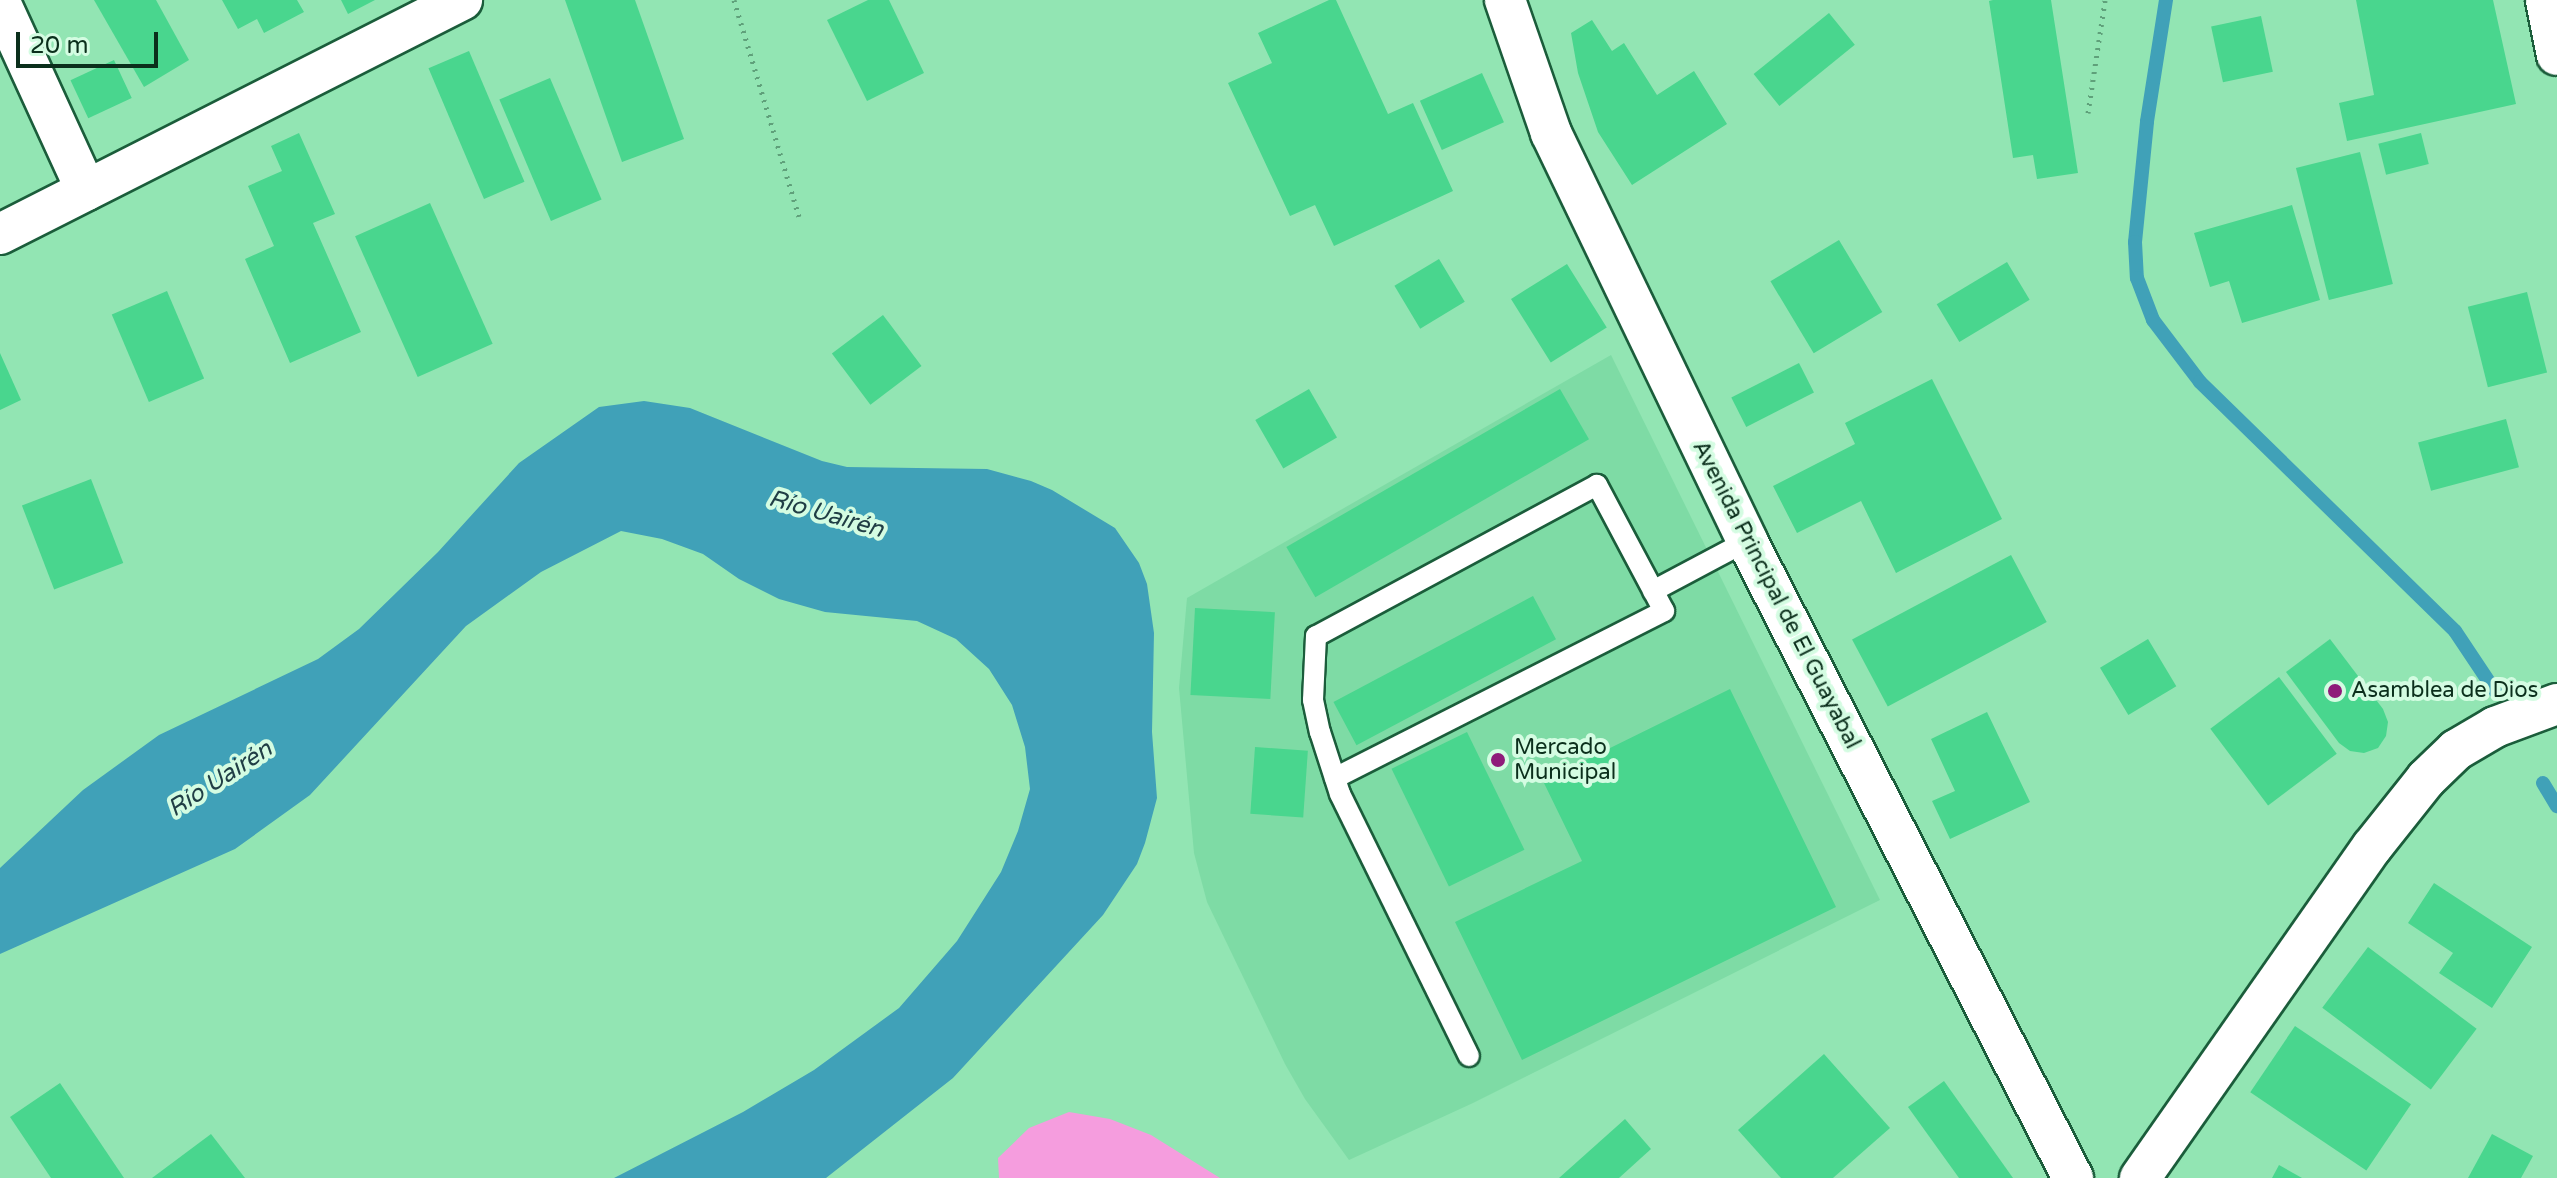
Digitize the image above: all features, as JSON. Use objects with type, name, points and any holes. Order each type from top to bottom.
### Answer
[{"type":"street","points":[[0,234],[462,0]]},
{"type":"street","name":"Avenida Principal de El Guayabal","points":[[1505,0],[1551,133],[1747,541],[2073,1178]]},
{"type":"street","points":[[2546,0],[2557,55]]},
{"type":"street","points":[[0,2],[86,190]]},
{"type":"street","points":[[2140,1178],[2372,847],[2426,779],[2456,750],[2495,727],[2557,704]]},
{"type":"lane","points":[[1335,778],[1664,611],[1597,485],[1316,636],[1313,700],[1335,778],[1469,1056]]},
{"type":"lane","points":[[1653,591],[1747,541]]},
{"type":"path","points":[[734,0],[799,216]]},
{"type":"path","points":[[2088,113],[2105,0]]},
{"type":"shaded area","name":"Mercado Municipal","points":[[1611,355],[1880,900],[1473,1103],[1349,1160],[1305,1099],[1285,1064],[1207,902],[1194,853],[1179,688],[1187,598]]},
{"type":"shaded area","points":[[1069,1112],[1110,1119],[1151,1135],[1220,1178],[999,1178],[998,1158],[1029,1128]]},
{"type":"water","name":"Río Uairén","points":[[644,401],[690,408],[822,461],[847,467],[987,469],[1031,481],[1115,528],[1139,563],[1147,584],[1154,633],[1152,732],[1157,798],[1145,843],[1137,864],[1103,915],[953,1078],[826,1178],[614,1178],[743,1112],[814,1070],[899,1008],[957,941],[1001,872],[1018,831],[1030,789],[1025,747],[1012,705],[989,669],[956,639],[917,621],[825,612],[779,599],[739,579],[703,554],[662,539],[621,531],[541,572],[466,626],[310,795],[235,849],[0,954],[0,868],[83,790],[159,735],[318,659],[359,629],[438,552],[519,463],[599,407]]},
{"type":"building","points":[[94,0],[156,0],[189,60],[144,87]]},
{"type":"building","points":[[222,0],[297,0],[304,12],[264,33],[257,19],[238,29]]},
{"type":"building","points":[[341,0],[375,0],[348,14]]},
{"type":"building","points":[[565,0],[635,0],[684,139],[622,162]]},
{"type":"building","points":[[868,0],[889,0],[924,73],[867,101],[827,20]]},
{"type":"building","points":[[1329,0],[1336,0],[1388,114],[1413,103],[1453,191],[1334,246],[1315,205],[1290,216],[1228,83],[1272,63],[1258,33]]},
{"type":"building","points":[[2051,0],[2078,173],[2037,179],[2033,155],[2013,158],[1989,1]]},
{"type":"building","points":[[2356,0],[2493,0],[2516,104],[2347,141],[2339,103],[2374,95]]},
{"type":"building","points":[[1829,13],[1855,45],[1779,106],[1754,74]]},
{"type":"building","points":[[2261,16],[2273,72],[2223,82],[2211,27]]},
{"type":"building","points":[[1592,20],[1612,51],[1624,43],[1657,95],[1694,71],[1727,124],[1632,185],[1598,132],[1578,73],[1571,33]]},
{"type":"building","points":[[469,51],[524,182],[484,199],[428,68]]},
{"type":"building","points":[[114,60],[132,98],[88,118],[70,80]]},
{"type":"building","points":[[1482,73],[1504,122],[1442,150],[1420,101]]},
{"type":"building","points":[[550,78],[602,200],[551,221],[499,99]]},
{"type":"building","points":[[299,133],[335,214],[313,223],[361,332],[290,363],[245,259],[274,246],[248,186],[282,171],[271,146]]},
{"type":"building","points":[[2421,133],[2429,164],[2386,175],[2378,144]]},
{"type":"building","points":[[2360,152],[2393,284],[2329,300],[2296,168]]},
{"type":"building","points":[[430,203],[493,344],[418,377],[355,236]]},
{"type":"building","points":[[2292,205],[2320,300],[2242,323],[2229,281],[2210,287],[2194,233]]},
{"type":"building","points":[[1839,240],[1882,312],[1814,353],[1770,281]]},
{"type":"building","points":[[1439,259],[1465,302],[1420,329],[1394,286]]},
{"type":"building","points":[[2007,262],[2030,300],[1959,342],[1937,304]]},
{"type":"building","points":[[1567,264],[1607,328],[1551,363],[1511,299]]},
{"type":"building","points":[[167,291],[204,378],[149,402],[112,314]]},
{"type":"building","points":[[2527,292],[2547,373],[2488,387],[2468,307]]},
{"type":"building","points":[[883,315],[922,366],[870,405],[832,354]]},
{"type":"building","points":[[0,353],[21,400],[0,410]]},
{"type":"building","points":[[1799,363],[1814,392],[1746,427],[1731,398]]},
{"type":"building","points":[[1932,379],[2002,519],[1896,573],[1861,501],[1797,533],[1773,486],[1855,444],[1845,423]]},
{"type":"building","points":[[1309,389],[1337,437],[1283,468],[1255,420]]},
{"type":"building","points":[[1560,389],[1589,439],[1315,597],[1286,547]]},
{"type":"building","points":[[2506,419],[2519,467],[2431,491],[2418,443]]},
{"type":"building","points":[[91,479],[123,563],[54,590],[22,506]]},
{"type":"building","points":[[2011,555],[2047,622],[1888,707],[1852,640]]},
{"type":"building","points":[[1533,596],[1556,639],[1356,745],[1333,702]]},
{"type":"building","points":[[1195,608],[1275,612],[1270,699],[1190,695]]},
{"type":"building","points":[[2148,639],[2176,686],[2128,715],[2100,668]]},
{"type":"building","name":"Asamblea de Dios","points":[[2330,639],[2383,709],[2388,722],[2386,736],[2378,748],[2364,753],[2350,751],[2339,743],[2286,672]]},
{"type":"building","points":[[2279,677],[2337,754],[2268,805],[2210,729]]},
{"type":"building","points":[[1730,689],[1836,907],[1522,1060],[1455,922],[1582,861],[1543,781]]},
{"type":"building","points":[[1987,712],[2030,802],[1950,839],[1932,801],[1955,791],[1931,739]]},
{"type":"building","points":[[1467,732],[1524,850],[1449,887],[1392,769]]},
{"type":"building","points":[[1255,747],[1308,751],[1303,818],[1250,814]]},
{"type":"building","points":[[2434,883],[2532,947],[2492,1008],[2439,973],[2453,953],[2408,923]]},
{"type":"building","points":[[2368,947],[2477,1029],[2431,1090],[2322,1008]]},
{"type":"building","points":[[2295,1026],[2411,1104],[2366,1171],[2250,1092]]},
{"type":"building","points":[[1824,1054],[1890,1128],[1833,1178],[1781,1178],[1738,1130]]},
{"type":"building","points":[[1944,1081],[2013,1178],[1959,1178],[1908,1107]]},
{"type":"building","points":[[60,1083],[124,1178],[51,1178],[10,1117]]},
{"type":"building","points":[[1625,1119],[1651,1149],[1619,1178],[1559,1178]]},
{"type":"building","points":[[211,1134],[245,1178],[152,1178]]},
{"type":"building","points":[[2492,1134],[2533,1156],[2521,1178],[2468,1178]]},
{"type":"building","points":[[2279,1165],[2302,1178],[2272,1178]]},
{"type":"waterway","points":[[2166,0],[2147,122],[2135,242],[2137,278],[2153,320],[2200,382],[2455,631],[2495,691]]},
{"type":"waterway","points":[[2543,783],[2557,806]]},
{"type":"place","name":"Asamblea de Dios","points":[[2335,691]]},
{"type":"place","name":"Mercado Municipal","points":[[1498,760]]}]
